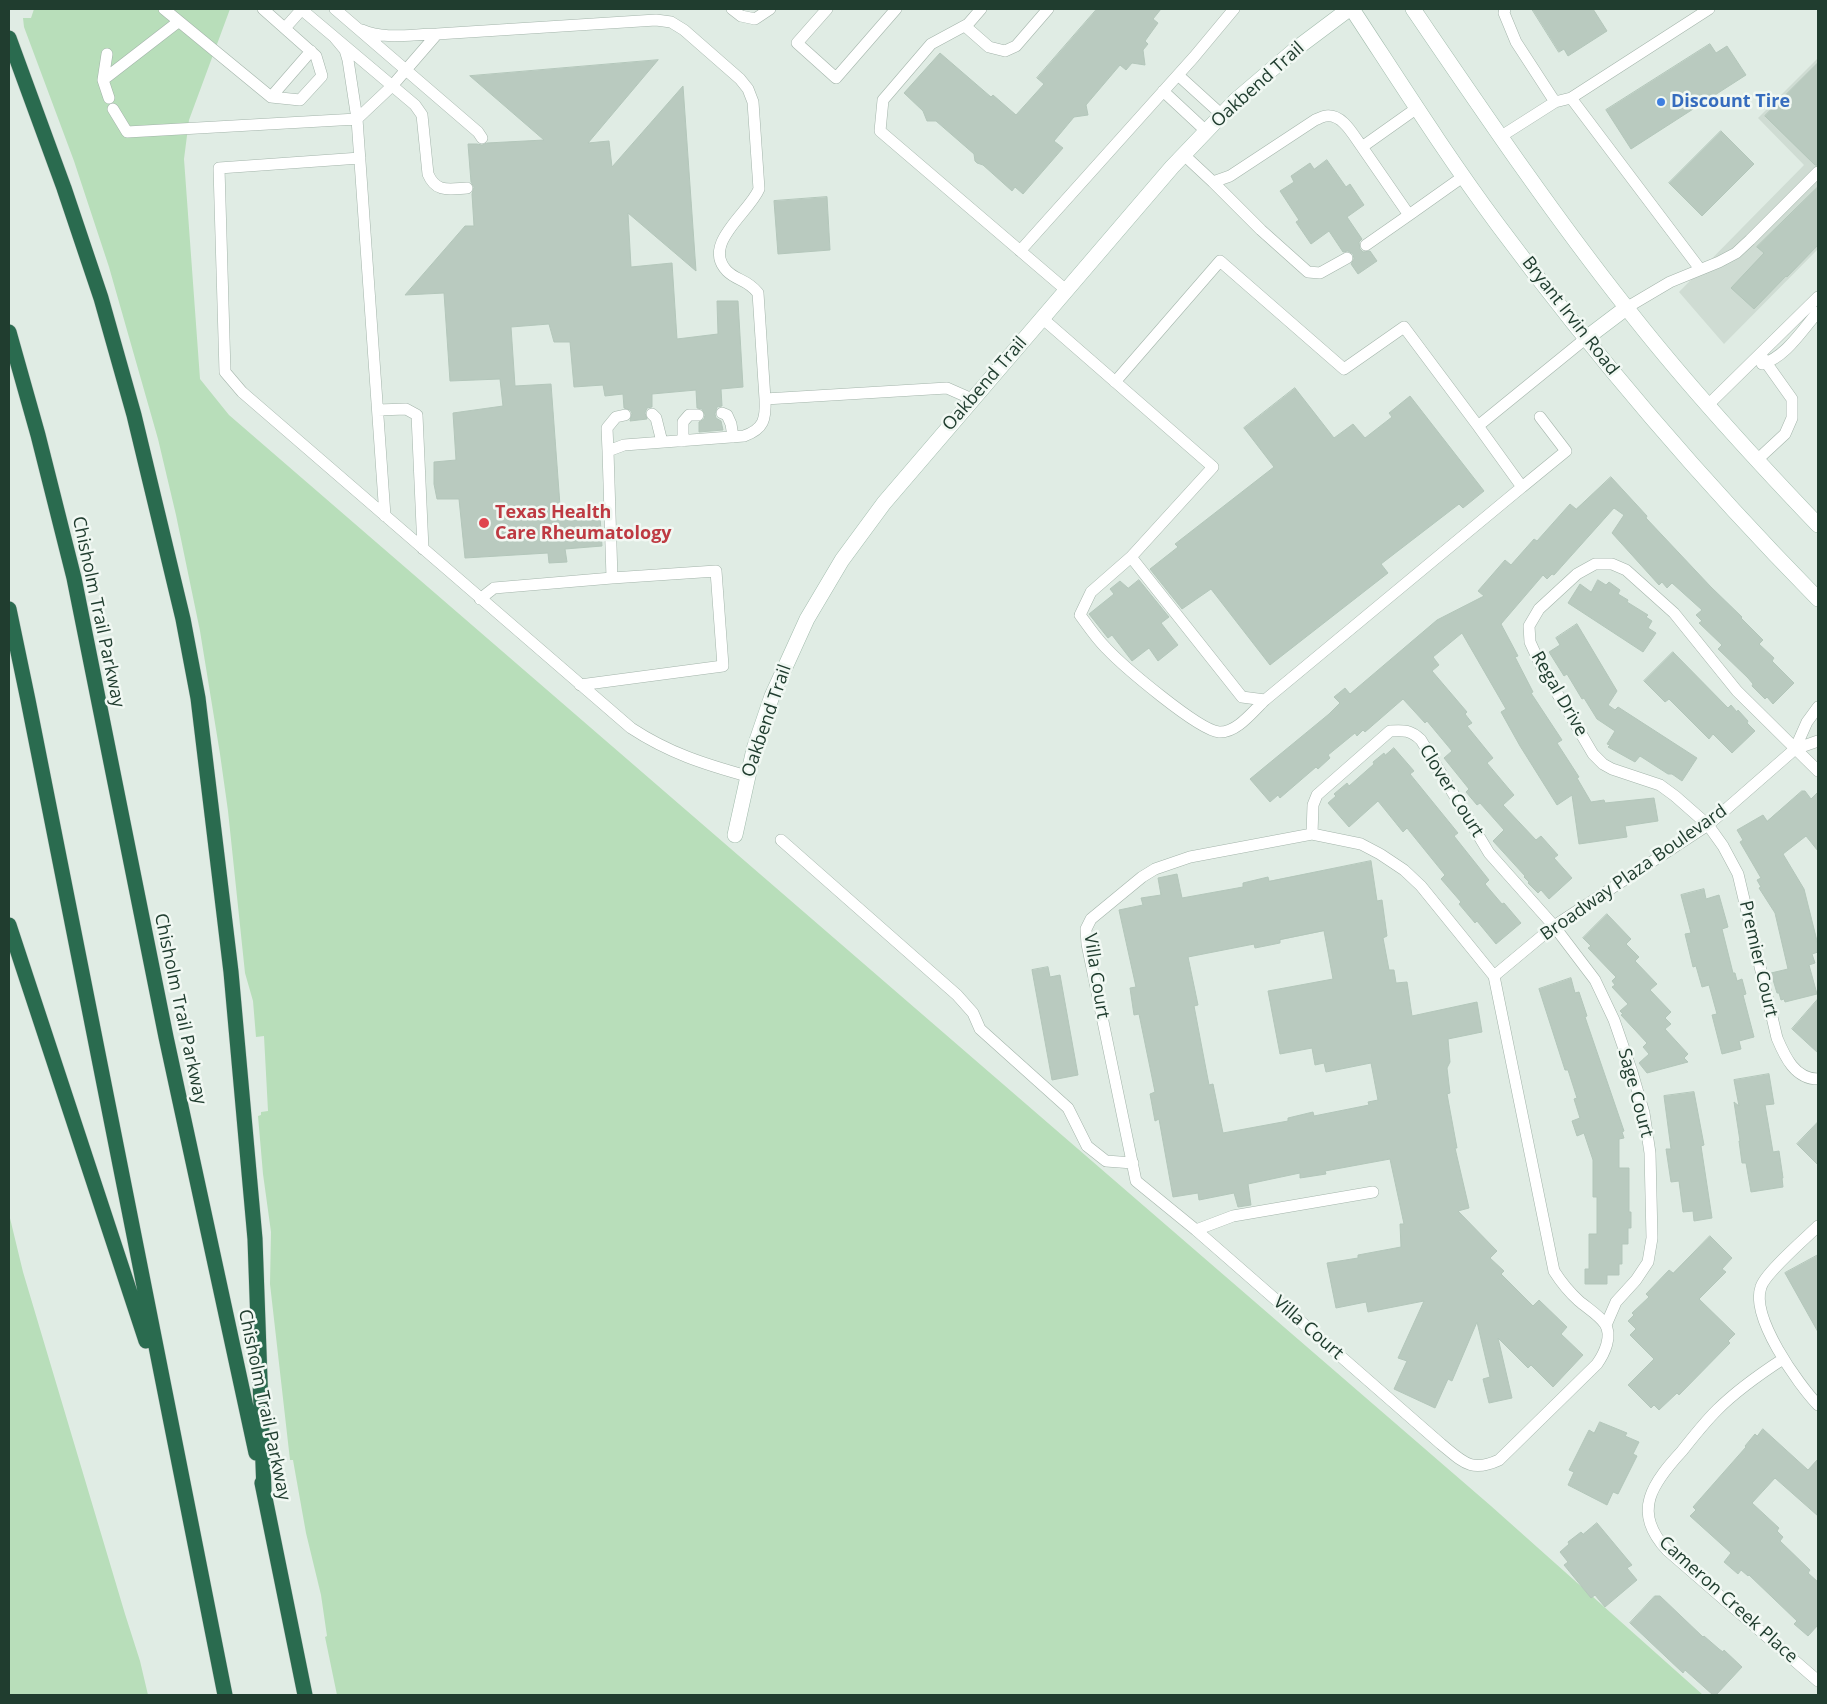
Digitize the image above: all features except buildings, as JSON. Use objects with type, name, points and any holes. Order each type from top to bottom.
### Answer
[{"type":"highway","points":[[9,38],[102,298],[134,414],[160,522],[183,619],[198,698],[232,972],[254,1239],[264,1492]]},
{"type":"highway","name":"Chisholm Trail Parkway","points":[[9,332],[38,435],[74,578],[166,1037],[264,1492],[305,1695]]},
{"type":"highway","points":[[9,609],[225,1695]]},
{"type":"highway","points":[[9,925],[167,1404]]},
{"type":"main road","name":"Bryant Irvin Road","points":[[1350,9],[1498,225],[1585,339],[1664,432],[1818,599]]},
{"type":"main road","name":"Oakbend Trail","points":[[735,835],[754,749],[772,696],[806,619],[842,560],[884,503],[1184,155],[1236,100],[1297,48],[1350,9]]},
{"type":"main road","points":[[1413,9],[1525,173],[1626,308],[1708,405],[1818,525]]},
{"type":"main road","points":[[1585,339],[1626,308]]},
{"type":"main road","points":[[1802,582],[1818,588]]},
{"type":"lane","points":[[164,9],[271,97],[300,100],[322,76],[316,56],[263,9]]},
{"type":"lane","points":[[285,28],[301,9],[415,105],[422,115],[428,174],[431,182],[444,189],[467,188]]},
{"type":"lane","points":[[335,9],[478,132],[482,138]]},
{"type":"lane","points":[[732,9],[742,16],[755,19],[770,9]]},
{"type":"lane","points":[[827,9],[797,43],[836,78],[896,9]]},
{"type":"lane","points":[[982,9],[965,26],[931,44],[883,100],[880,131],[1066,290]]},
{"type":"lane","points":[[965,26],[989,46],[1005,52],[1016,46],[1048,9]]},
{"type":"lane","points":[[1020,251],[1178,75],[1234,9]]},
{"type":"lane","points":[[1505,9],[1504,13],[1516,42],[1555,102]]},
{"type":"lane","points":[[1500,137],[1555,102],[1571,98],[1709,9]]},
{"type":"lane","points":[[351,22],[372,34],[437,34],[657,14],[684,30],[740,79],[748,89],[753,102],[759,189],[755,199],[725,235],[718,252],[721,263],[726,271],[747,282],[758,293],[766,416],[755,432],[744,436],[624,445],[608,450]]},
{"type":"lane","points":[[103,80],[178,22]]},
{"type":"lane","points":[[113,110],[127,132],[357,119],[392,86],[437,34]]},
{"type":"lane","points":[[335,38],[345,50],[348,60],[357,119],[385,516]]},
{"type":"lane","points":[[271,97],[311,52]]},
{"type":"lane","points":[[107,54],[103,80],[109,98]]},
{"type":"lane","points":[[1178,75],[1222,115]]},
{"type":"lane","points":[[1163,91],[1206,132]]},
{"type":"lane","points":[[1571,98],[1700,269]]},
{"type":"lane","points":[[1362,147],[1417,108]]},
{"type":"lane","points":[[1213,182],[1230,176],[1315,120],[1327,115],[1338,118],[1346,124],[1409,215]]},
{"type":"lane","points":[[1184,155],[1261,230],[1308,272],[1320,273],[1347,258]]},
{"type":"lane","points":[[360,158],[219,168],[225,372],[242,392],[631,728],[667,750],[706,765],[747,776]]},
{"type":"lane","points":[[1626,308],[1670,282],[1736,253],[1818,172]]},
{"type":"lane","points":[[1366,245],[1464,176]]},
{"type":"lane","points":[[1115,382],[1220,261],[1344,369],[1404,327],[1522,486]]},
{"type":"lane","points":[[1764,358],[1818,297]]},
{"type":"lane","points":[[1708,405],[1745,369],[1787,348],[1818,312]]},
{"type":"lane","points":[[1042,318],[1213,468],[1131,557],[1091,592],[1080,615],[1106,648],[1164,698],[1200,725],[1220,732],[1236,727],[1265,700],[1566,451],[1540,417]]},
{"type":"lane","points":[[1478,426],[1585,339]]},
{"type":"lane","points":[[1757,460],[1784,434],[1792,418],[1792,399],[1764,358]]},
{"type":"lane","points":[[765,399],[947,388],[972,399]]},
{"type":"lane","points":[[378,410],[406,409],[417,415],[423,549]]},
{"type":"lane","points":[[722,413],[727,415],[733,437]]},
{"type":"lane","points":[[652,414],[656,418],[662,442]]},
{"type":"lane","points":[[683,440],[683,422],[689,415],[698,414]]},
{"type":"lane","points":[[612,578],[607,428],[616,417],[625,415]]},
{"type":"lane","points":[[1131,557],[1242,697],[1265,700]]},
{"type":"lane","name":"Regal Drive","points":[[1708,825],[1660,785],[1612,769],[1603,764],[1593,754],[1541,666],[1530,642],[1529,626],[1539,609],[1560,588],[1577,574],[1595,564],[1612,564],[1626,570],[1674,613],[1737,691],[1796,749]]},
{"type":"lane","points":[[480,598],[494,588],[716,571],[723,666],[580,685]]},
{"type":"lane","name":"Broadway Plaza Boulevard","points":[[1796,749],[1807,722],[1818,707]]},
{"type":"lane","name":"Clover Court","points":[[1312,834],[1313,805],[1317,795],[1390,731],[1403,730],[1413,732],[1421,740],[1489,853],[1554,926]]},
{"type":"lane","name":"Broadway Plaza Boulevard","points":[[1494,976],[1554,926],[1708,825],[1796,749],[1818,741]]},
{"type":"lane","points":[[1796,749],[1818,771]]},
{"type":"lane","name":"Premier Court","points":[[1708,825],[1723,846],[1738,874],[1777,1038],[1786,1059],[1809,1079],[1818,1078]]},
{"type":"lane","name":"Villa Court","points":[[1312,834],[1361,844],[1404,870],[1421,886],[1494,976],[1554,1271],[1563,1285],[1606,1325],[1608,1338],[1605,1352],[1597,1364],[1499,1460],[1485,1466],[1472,1466],[1458,1458],[1441,1444],[1136,1180],[1087,944],[1086,929],[1091,919],[1142,877],[1155,869],[1190,858],[1312,834]]},
{"type":"lane","points":[[781,840],[957,995],[973,1013],[980,1029],[1068,1108],[1087,1146],[1106,1160],[1133,1164]]},
{"type":"lane","name":"Sage Court","points":[[1554,926],[1596,980],[1614,1020],[1644,1113],[1650,1153],[1652,1238],[1648,1262],[1636,1280],[1616,1302],[1606,1325]]},
{"type":"lane","points":[[1196,1230],[1233,1216],[1373,1192]]},
{"type":"lane","points":[[1818,1226],[1770,1274],[1761,1287],[1758,1302],[1764,1321],[1783,1359],[1818,1405]]},
{"type":"lane","name":"Cameron Creek Place","points":[[1783,1359],[1750,1381],[1717,1410],[1673,1461],[1657,1484],[1649,1499],[1648,1513],[1651,1526],[1658,1541],[1667,1550],[1818,1681]]},
{"type":"shaded area","points":[[1818,58],[1818,249],[1724,344],[1679,292],[1804,165],[1758,118]]},
{"type":"green space","points":[[34,9],[230,9],[189,120],[184,159],[200,379],[229,415],[1491,1506],[1703,1695],[337,1695],[325,1637],[327,1636],[321,1595],[306,1533],[293,1460],[290,1460],[270,1284],[271,1232],[258,1116],[261,1115],[261,1112],[268,1111],[264,1036],[256,1037],[253,1001],[245,973],[228,811],[200,631],[158,439],[109,267],[74,161],[24,27],[23,18],[31,18]]},
{"type":"green space","points":[[9,1214],[23,1272],[140,1661],[148,1695],[9,1695]]},
{"type":"place","name":"Discount Tire","points":[[1661,102]]},
{"type":"place","name":"Texas Health Care Rheumatology","points":[[484,523]]}]
